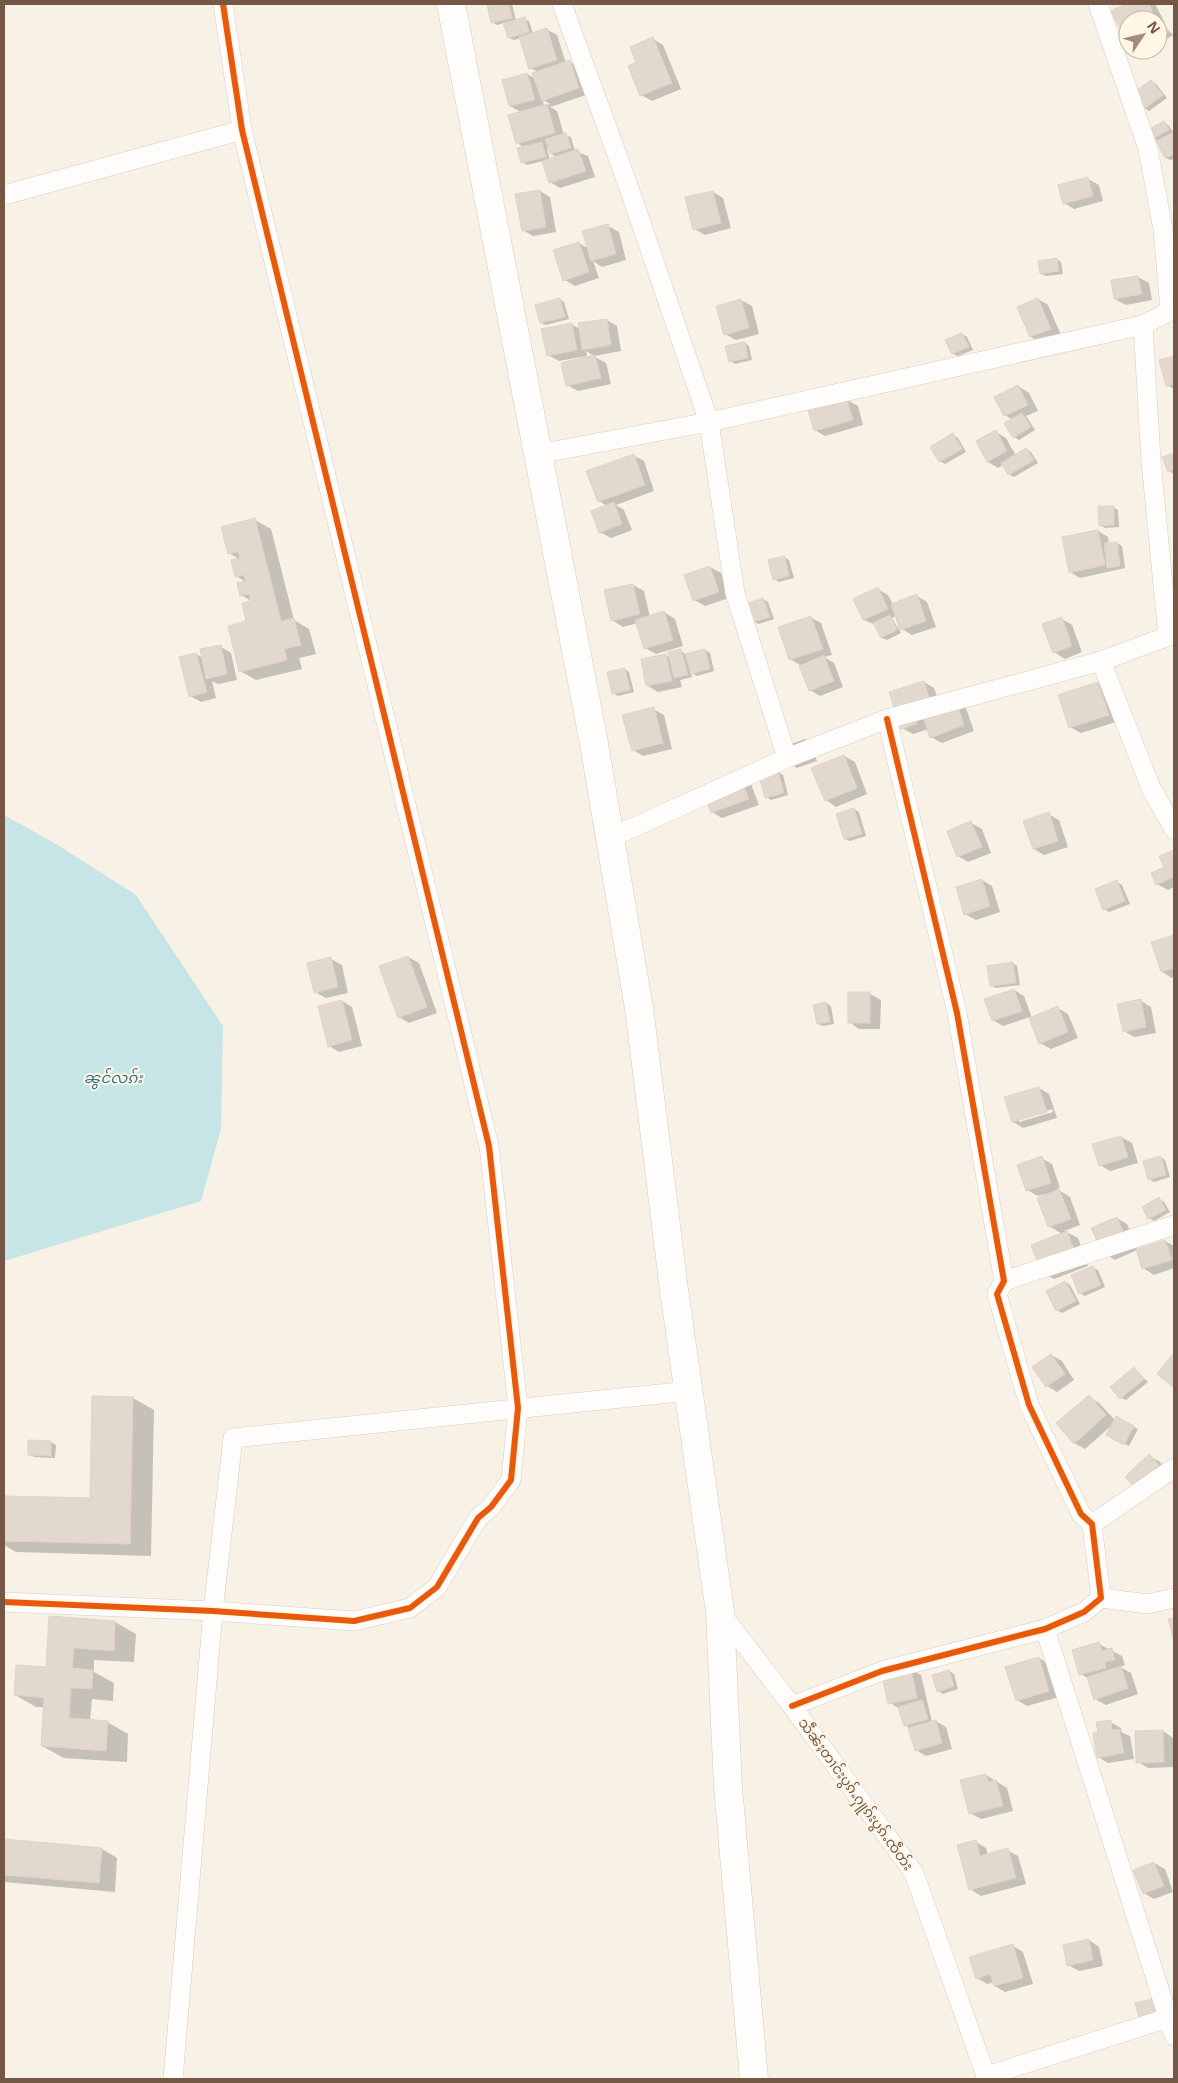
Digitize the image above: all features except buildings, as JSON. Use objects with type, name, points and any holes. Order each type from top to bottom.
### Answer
[{"type":"main road","points":[[451,4],[593,738],[639,1008],[674,1290],[720,1612],[728,1787],[754,2079]]},
{"type":"street","points":[[4,1602],[214,1611],[354,1621],[410,1608],[437,1587],[478,1518],[491,1507],[511,1480],[518,1408],[489,1146],[242,130],[223,4]]},
{"type":"street","points":[[562,4],[628,185],[709,422],[735,593],[787,758]]},
{"type":"street","points":[[538,454],[709,422],[1143,325],[1172,310],[1163,230],[1148,149],[1098,4]]},
{"type":"street","points":[[4,195],[242,130]]},
{"type":"street","points":[[610,838],[787,758],[887,719],[1102,661],[1171,635],[1151,461],[1143,325]]},
{"type":"street","points":[[1102,661],[1151,788],[1174,829]]},
{"type":"street","points":[[887,719],[957,1013],[1004,1281],[997,1294],[1029,1405],[1081,1514],[1092,1524],[1101,1598]]},
{"type":"street","points":[[1004,1281],[1174,1225]]},
{"type":"street","points":[[173,2079],[214,1611],[233,1438],[689,1391]]},
{"type":"street","points":[[1092,1524],[1174,1468]]},
{"type":"street","points":[[792,1706],[882,1671],[1045,1629],[1084,1612],[1101,1598],[1148,1604],[1174,1598]]},
{"type":"street","name":"သဵၼ်ႈတၢင်းပွၵ်ႉႁူၵ်းပွၵ်ႉၸဵတ်း","points":[[720,1612],[792,1706],[914,1873],[986,2078]]},
{"type":"street","points":[[1045,1629],[1174,2036]]},
{"type":"street","points":[[986,2078],[1168,2018]]},
{"type":"water","name":"ၼွင်လၵ်း","points":[[4,815],[56,844],[136,895],[223,1026],[221,1129],[201,1201],[4,1261]]},
{"type":"cycle path","points":[[4,1602],[213,1611],[354,1621],[410,1608],[437,1587],[478,1518],[491,1507],[511,1480],[518,1408],[489,1146],[242,130],[223,4]]},
{"type":"cycle path","points":[[792,1706],[882,1671],[1045,1629],[1084,1612],[1101,1598],[1092,1524],[1081,1514],[1029,1405],[997,1294],[1004,1281],[957,1013],[887,719]]}]
